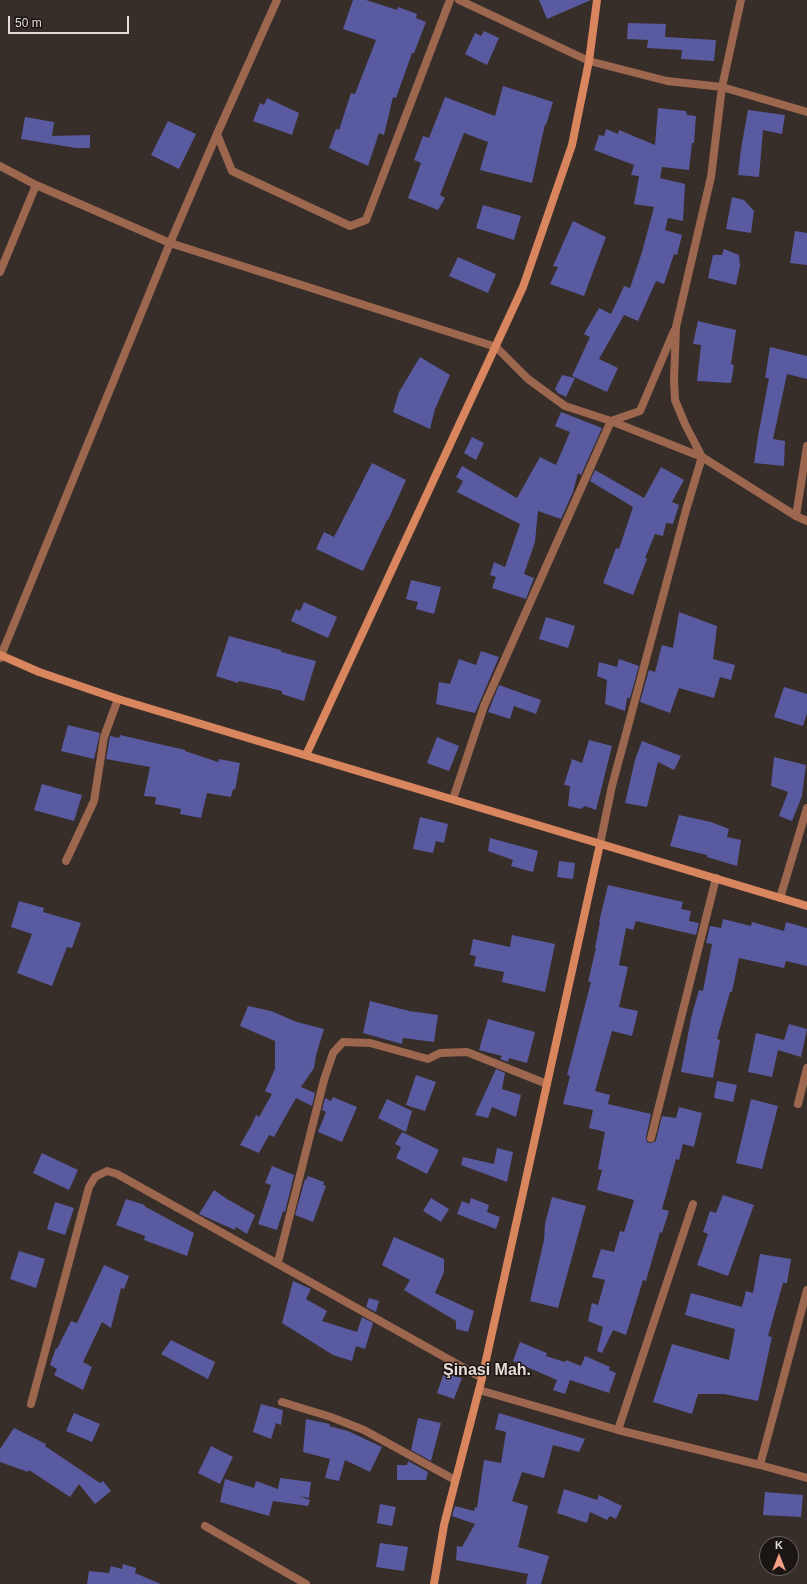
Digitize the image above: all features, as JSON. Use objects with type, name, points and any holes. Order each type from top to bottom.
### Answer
[{"type":"main road","points":[[306,755],[523,287],[572,145],[590,61],[596,0]]},
{"type":"main road","points":[[0,656],[39,672],[118,699],[807,906]]},
{"type":"main road","points":[[434,1584],[444,1525],[482,1378],[600,844]]},
{"type":"street","points":[[0,656],[170,243],[277,0]]},
{"type":"street","points":[[218,134],[232,171],[350,226],[366,220],[450,0]]},
{"type":"street","points":[[459,0],[590,61],[667,80],[722,87],[807,112]]},
{"type":"street","points":[[452,799],[484,706],[611,421],[640,411],[676,327],[711,177],[722,87],[741,0]]},
{"type":"street","points":[[0,166],[36,185],[170,243],[496,347],[528,379],[565,406],[611,421],[702,457],[796,516],[807,521]]},
{"type":"street","points":[[0,272],[36,185]]},
{"type":"street","points":[[600,844],[614,778],[686,510],[702,457],[685,424],[675,400],[674,379],[676,327]]},
{"type":"street","points":[[796,516],[807,446]]},
{"type":"street","points":[[66,861],[94,801],[104,737],[118,699]]},
{"type":"street","points":[[780,898],[807,808]]},
{"type":"street","points":[[651,1138],[716,878]]},
{"type":"street","points":[[278,1262],[324,1080],[333,1053],[343,1042],[370,1043],[428,1059],[440,1053],[467,1052],[547,1084]]},
{"type":"street","points":[[798,1104],[807,1068]]},
{"type":"street","points":[[31,1404],[89,1187],[95,1177],[107,1171],[117,1174],[278,1262],[482,1378]]},
{"type":"street","points":[[618,1430],[693,1204]]},
{"type":"street","points":[[760,1465],[807,1290]]},
{"type":"street","points":[[479,1390],[618,1430],[807,1478]]},
{"type":"street","points":[[282,1402],[331,1417],[364,1430],[455,1480]]},
{"type":"street","points":[[206,1526],[306,1584]]},
{"type":"building","points":[[353,0],[366,0],[397,10],[398,7],[417,14],[416,18],[426,22],[414,53],[412,53],[396,98],[393,97],[384,135],[379,133],[368,166],[329,148],[336,129],[339,130],[351,93],[355,94],[376,40],[343,29]]},
{"type":"building","points":[[539,0],[591,0],[547,19]]},
{"type":"building","points":[[628,23],[666,24],[665,37],[716,40],[714,61],[681,59],[682,50],[647,48],[648,40],[627,39]]},
{"type":"building","points":[[484,31],[499,38],[487,65],[465,54],[475,33],[481,36]]},
{"type":"building","points":[[503,86],[553,102],[546,125],[545,124],[532,183],[480,170],[488,142],[464,133],[440,195],[445,198],[438,210],[408,198],[421,163],[414,160],[423,136],[429,138],[445,97],[495,116]]},
{"type":"building","points":[[267,98],[299,113],[292,135],[253,121],[260,103],[264,105]]},
{"type":"building","points":[[658,108],[686,111],[687,115],[696,116],[694,143],[692,143],[689,170],[662,167],[660,178],[685,184],[683,221],[668,218],[665,230],[682,235],[677,255],[674,254],[664,284],[656,281],[638,321],[624,315],[599,359],[618,368],[607,392],[572,376],[590,337],[584,334],[599,308],[611,314],[624,286],[630,288],[642,252],[654,207],[634,204],[639,176],[631,175],[634,165],[594,150],[599,135],[604,136],[606,129],[618,134],[619,130],[655,145]]},
{"type":"building","points":[[748,110],[785,115],[782,134],[763,130],[759,177],[738,175]]},
{"type":"building","points":[[25,117],[54,122],[52,136],[90,135],[90,148],[76,148],[21,139]]},
{"type":"building","points":[[168,121],[196,134],[179,169],[151,155]]},
{"type":"building","points":[[732,197],[744,200],[754,211],[751,233],[726,229]]},
{"type":"building","points":[[483,205],[521,216],[514,240],[476,228]]},
{"type":"building","points":[[573,221],[606,237],[584,296],[550,284],[558,267],[553,266]]},
{"type":"building","points":[[795,231],[807,233],[807,265],[790,263]]},
{"type":"building","points":[[724,249],[739,255],[740,266],[736,285],[708,278],[713,255],[722,255]]},
{"type":"building","points":[[458,257],[496,274],[488,293],[449,276]]},
{"type":"building","points":[[698,321],[736,330],[731,364],[734,365],[731,383],[697,381],[701,345],[693,344]]},
{"type":"building","points":[[770,347],[807,356],[807,379],[787,374],[773,439],[785,441],[784,466],[754,463],[769,378],[765,378]]},
{"type":"building","points":[[420,357],[450,375],[435,409],[430,429],[393,412],[399,392]]},
{"type":"building","points":[[562,375],[575,378],[566,397],[558,393],[555,389]]},
{"type":"building","points":[[561,412],[602,428],[581,475],[578,473],[573,492],[561,519],[538,511],[535,542],[524,574],[534,578],[526,599],[492,588],[496,577],[490,575],[494,562],[505,567],[520,524],[457,492],[463,481],[456,477],[462,466],[517,498],[540,457],[556,465],[570,432],[555,426]]},
{"type":"building","points":[[472,437],[484,443],[476,460],[464,453]]},
{"type":"building","points":[[372,463],[406,480],[363,571],[316,549],[324,532],[334,537]]},
{"type":"building","points":[[661,467],[684,480],[672,502],[679,505],[673,524],[666,523],[663,536],[655,534],[645,558],[647,559],[633,595],[603,583],[616,548],[619,549],[633,507],[590,481],[595,470],[644,498]]},
{"type":"building","points":[[411,580],[441,587],[434,614],[416,609],[418,602],[406,599]]},
{"type":"building","points":[[304,602],[337,617],[328,638],[291,621],[296,609],[300,611]]},
{"type":"building","points":[[679,612],[717,626],[713,659],[735,665],[731,680],[720,677],[714,698],[679,688],[670,713],[640,702],[649,670],[655,672],[662,645],[673,648]]},
{"type":"building","points":[[546,617],[575,626],[568,648],[539,639]]},
{"type":"building","points":[[229,636],[316,661],[304,701],[282,694],[282,691],[239,681],[238,683],[216,676]]},
{"type":"building","points":[[481,651],[499,657],[475,713],[436,704],[439,682],[450,684],[459,659],[476,665]]},
{"type":"building","points":[[619,659],[639,666],[630,698],[627,698],[625,711],[605,704],[607,680],[597,676],[599,662],[617,667]]},
{"type":"building","points":[[499,685],[541,700],[536,714],[514,706],[510,719],[488,712]]},
{"type":"building","points":[[784,687],[807,694],[807,713],[803,726],[774,717]]},
{"type":"building","points":[[68,725],[100,733],[94,759],[61,751]]},
{"type":"building","points":[[120,735],[185,750],[218,762],[219,759],[240,763],[235,790],[233,789],[231,797],[207,793],[201,818],[180,814],[181,809],[155,804],[156,797],[144,796],[150,767],[106,759],[110,736],[119,738]]},
{"type":"building","points":[[437,737],[459,746],[449,771],[427,763]]},
{"type":"building","points":[[589,740],[612,746],[596,810],[585,806],[581,809],[568,806],[570,786],[564,785],[572,759],[582,763]]},
{"type":"building","points":[[642,741],[681,756],[674,770],[658,762],[647,807],[625,803],[635,760]]},
{"type":"building","points":[[774,757],[806,765],[802,796],[792,821],[779,816],[788,792],[771,786]]},
{"type":"building","points":[[42,784],[82,795],[74,821],[34,810]]},
{"type":"building","points":[[679,815],[711,822],[729,829],[727,837],[741,840],[737,866],[707,857],[707,855],[670,846]]},
{"type":"building","points":[[420,817],[448,824],[444,843],[436,841],[433,853],[413,849]]},
{"type":"building","points":[[490,838],[538,851],[533,872],[511,866],[513,860],[488,851]]},
{"type":"building","points":[[559,861],[575,863],[573,879],[557,877]]},
{"type":"building","points":[[608,885],[683,902],[681,909],[691,911],[689,921],[699,923],[696,935],[636,921],[633,930],[626,928],[619,965],[628,967],[619,1007],[638,1011],[632,1036],[612,1031],[595,1091],[610,1095],[608,1104],[651,1114],[646,1137],[647,1142],[650,1143],[655,1142],[656,1140],[662,1116],[676,1118],[679,1107],[702,1113],[694,1147],[683,1144],[679,1160],[676,1159],[662,1209],[669,1211],[662,1233],[660,1232],[646,1281],[643,1280],[626,1335],[613,1330],[602,1353],[597,1351],[603,1327],[588,1321],[592,1303],[598,1305],[605,1280],[592,1277],[601,1249],[614,1252],[620,1231],[624,1232],[634,1200],[597,1190],[602,1170],[598,1169],[605,1132],[589,1128],[593,1110],[563,1104],[570,1076],[567,1075],[591,982],[588,982],[596,948],[599,922]]},
{"type":"building","points":[[19,901],[44,908],[43,912],[81,923],[72,948],[67,947],[52,986],[17,973],[32,934],[11,927]]},
{"type":"building","points":[[723,919],[751,926],[752,922],[784,931],[786,922],[807,928],[807,966],[786,961],[784,968],[739,958],[732,992],[730,992],[717,1039],[720,1040],[713,1078],[681,1072],[691,1018],[699,990],[703,991],[712,944],[706,943],[710,926],[721,928]]},
{"type":"building","points":[[512,935],[555,944],[545,992],[502,982],[504,972],[474,966],[476,956],[470,955],[473,939],[510,947]]},
{"type":"building","points":[[370,1001],[409,1011],[438,1015],[434,1042],[403,1038],[402,1044],[363,1033]]},
{"type":"building","points":[[248,1006],[271,1011],[297,1022],[324,1029],[316,1055],[314,1068],[301,1087],[315,1093],[312,1106],[296,1098],[274,1137],[269,1135],[259,1153],[240,1145],[256,1115],[259,1117],[272,1094],[265,1091],[275,1069],[275,1041],[240,1026]]},
{"type":"building","points":[[488,1019],[535,1032],[527,1063],[509,1058],[508,1062],[500,1059],[502,1056],[479,1050]]},
{"type":"building","points":[[789,1024],[807,1029],[801,1057],[778,1050],[772,1077],[748,1072],[756,1033],[784,1040]]},
{"type":"building","points":[[496,1069],[505,1073],[502,1089],[521,1095],[516,1117],[492,1107],[488,1118],[475,1115]]},
{"type":"building","points":[[416,1075],[436,1082],[425,1111],[406,1105]]},
{"type":"building","points":[[717,1081],[737,1085],[733,1102],[714,1098]]},
{"type":"building","points":[[333,1097],[357,1107],[342,1142],[318,1132],[326,1112],[322,1110],[325,1098],[331,1101]]},
{"type":"building","points":[[387,1099],[412,1111],[406,1132],[378,1118]]},
{"type":"building","points":[[751,1099],[778,1106],[762,1169],[736,1163]]},
{"type":"building","points":[[402,1132],[439,1150],[427,1174],[396,1158],[401,1147],[395,1144]]},
{"type":"building","points":[[497,1148],[513,1152],[507,1182],[461,1165],[463,1157],[494,1164]]},
{"type":"building","points":[[42,1153],[78,1170],[69,1190],[33,1173]]},
{"type":"building","points":[[272,1166],[294,1175],[285,1212],[283,1211],[277,1230],[258,1224],[271,1185],[265,1183]]},
{"type":"building","points":[[308,1176],[324,1182],[323,1185],[326,1186],[313,1222],[295,1215],[305,1179],[306,1180]]},
{"type":"building","points":[[214,1190],[255,1215],[247,1234],[236,1227],[235,1230],[199,1214]]},
{"type":"building","points":[[723,1195],[754,1205],[728,1276],[697,1265],[708,1234],[703,1232],[710,1211],[716,1213]]},
{"type":"building","points":[[552,1197],[586,1206],[558,1308],[530,1301],[544,1240],[545,1224]]},
{"type":"building","points":[[431,1198],[449,1209],[441,1222],[423,1211]]},
{"type":"building","points":[[471,1198],[489,1205],[487,1212],[500,1217],[496,1229],[457,1214],[462,1201],[469,1204]]},
{"type":"building","points":[[126,1199],[145,1205],[144,1206],[194,1233],[187,1256],[144,1240],[145,1236],[116,1225]]},
{"type":"building","points":[[55,1202],[74,1208],[65,1235],[47,1229]]},
{"type":"building","points":[[394,1237],[444,1259],[444,1272],[435,1293],[474,1311],[468,1332],[456,1329],[456,1321],[404,1290],[410,1280],[382,1265]]},
{"type":"building","points":[[19,1251],[45,1259],[36,1288],[10,1279]]},
{"type":"building","points":[[760,1254],[791,1259],[787,1283],[783,1283],[768,1336],[772,1337],[758,1401],[724,1394],[698,1394],[692,1414],[653,1402],[672,1344],[729,1360],[735,1329],[685,1315],[691,1293],[742,1307],[746,1291],[753,1293]]},
{"type":"building","points":[[104,1265],[129,1276],[124,1289],[121,1288],[111,1328],[102,1322],[83,1362],[92,1367],[83,1390],[54,1375],[57,1369],[50,1365],[56,1348],[57,1349],[71,1321],[77,1323]]},
{"type":"building","points":[[293,1281],[311,1289],[306,1299],[327,1311],[322,1321],[357,1332],[362,1317],[373,1323],[365,1349],[356,1346],[352,1361],[333,1355],[282,1323]]},
{"type":"building","points":[[369,1298],[379,1301],[376,1312],[366,1307]]},
{"type":"building","points":[[171,1340],[215,1362],[208,1379],[161,1354]]},
{"type":"building","points":[[520,1342],[547,1353],[546,1356],[565,1362],[566,1360],[581,1366],[585,1356],[610,1367],[609,1370],[616,1373],[609,1393],[570,1380],[565,1394],[553,1390],[557,1380],[513,1361]]},
{"type":"building","points":[[444,1373],[462,1378],[454,1399],[437,1393]]},
{"type":"building","points":[[261,1404],[283,1410],[281,1425],[276,1423],[271,1439],[253,1432]]},
{"type":"building","points":[[74,1413],[100,1424],[92,1442],[66,1431]]},
{"type":"building","points":[[499,1413],[585,1439],[579,1452],[553,1445],[544,1478],[522,1472],[512,1501],[528,1506],[518,1547],[549,1556],[541,1584],[526,1584],[528,1574],[456,1560],[457,1546],[462,1547],[475,1524],[452,1516],[455,1506],[474,1511],[475,1507],[477,1508],[484,1460],[501,1463],[506,1432],[495,1429]]},
{"type":"building","points":[[418,1418],[441,1423],[431,1461],[411,1450]]},
{"type":"building","points":[[306,1419],[330,1424],[329,1426],[348,1431],[382,1447],[370,1472],[345,1460],[339,1481],[325,1478],[330,1459],[303,1452]]},
{"type":"building","points":[[14,1428],[46,1444],[45,1446],[100,1483],[103,1481],[111,1491],[95,1504],[79,1484],[70,1497],[29,1470],[28,1472],[0,1462],[0,1449]]},
{"type":"building","points":[[211,1446],[233,1457],[220,1484],[198,1473]]},
{"type":"building","points":[[408,1461],[428,1472],[426,1480],[397,1480],[397,1465],[407,1465]]},
{"type":"building","points":[[280,1478],[311,1482],[309,1498],[299,1496],[310,1500],[308,1506],[273,1501],[269,1516],[220,1502],[225,1479],[254,1488],[256,1481],[278,1489]]},
{"type":"building","points":[[564,1489],[597,1500],[599,1495],[622,1506],[616,1519],[610,1516],[607,1520],[590,1512],[587,1523],[557,1513]]},
{"type":"building","points":[[765,1492],[803,1495],[801,1517],[763,1515]]},
{"type":"building","points":[[380,1504],[396,1507],[392,1526],[377,1523]]},
{"type":"building","points":[[380,1543],[408,1547],[404,1571],[376,1567]]},
{"type":"building","points":[[123,1564],[136,1568],[135,1573],[161,1584],[87,1584],[89,1571],[109,1573],[111,1566],[122,1569]]},
{"type":"district","name":"Şinasi Mah.","points":[[487,1371]]}]
